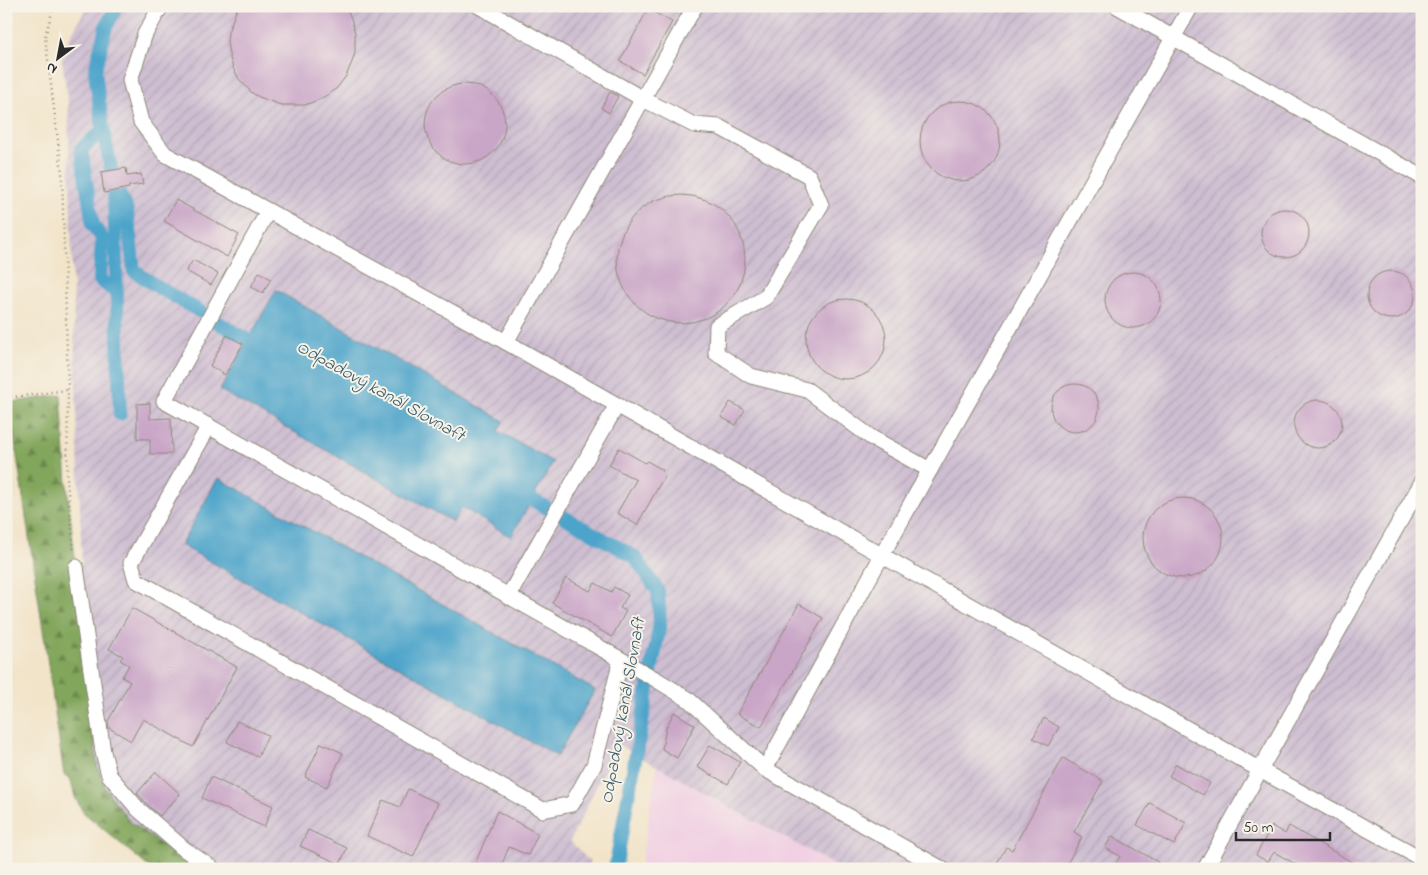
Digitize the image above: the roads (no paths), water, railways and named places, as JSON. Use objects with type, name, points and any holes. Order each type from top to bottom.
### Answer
[{"type":"lane","points":[[161,6],[145,34],[130,80],[141,122],[165,154],[506,342],[1260,770],[1422,859]]},
{"type":"lane","points":[[479,6],[643,99],[694,125],[719,127],[809,176],[821,205],[766,297],[717,326],[716,353],[751,376],[807,390],[872,438],[930,470]]},
{"type":"lane","points":[[506,342],[695,6]]},
{"type":"lane","points":[[1117,6],[1422,177]]},
{"type":"lane","points":[[765,769],[882,555],[1192,6]]},
{"type":"lane","points":[[268,211],[164,401],[657,680],[688,699],[765,769],[942,869]]},
{"type":"lane","points":[[508,597],[617,405]]},
{"type":"lane","points":[[209,426],[131,563],[136,580],[162,595],[543,810],[572,804],[594,765],[621,660]]},
{"type":"lane","points":[[1205,869],[1422,482]]},
{"type":"lane","points":[[76,567],[86,606],[102,752],[109,775],[138,810],[184,849],[213,869]]},
{"type":"water","points":[[276,290],[504,421],[498,431],[553,462],[511,537],[462,507],[453,522],[220,390]]},
{"type":"water","points":[[218,478],[595,690],[557,756],[181,545]]},
{"type":"waterway","name":"Odpadový kanál Slovnaft","points":[[117,6],[106,27],[95,71],[103,130],[114,182],[127,211],[134,271],[201,312]]},
{"type":"waterway","points":[[103,130],[81,149],[93,225],[102,238],[100,280],[117,293]]},
{"type":"waterway","points":[[114,190],[120,414]]},
{"type":"waterway","name":"Odpadový kanál Slovnaft","points":[[217,322],[262,348]]},
{"type":"waterway","name":"Odpadový kanál Slovnaft","points":[[516,491],[551,510]]},
{"type":"waterway","name":"Odpadový kanál Slovnaft","points":[[564,517],[635,557],[658,591],[660,623],[615,869]]}]
